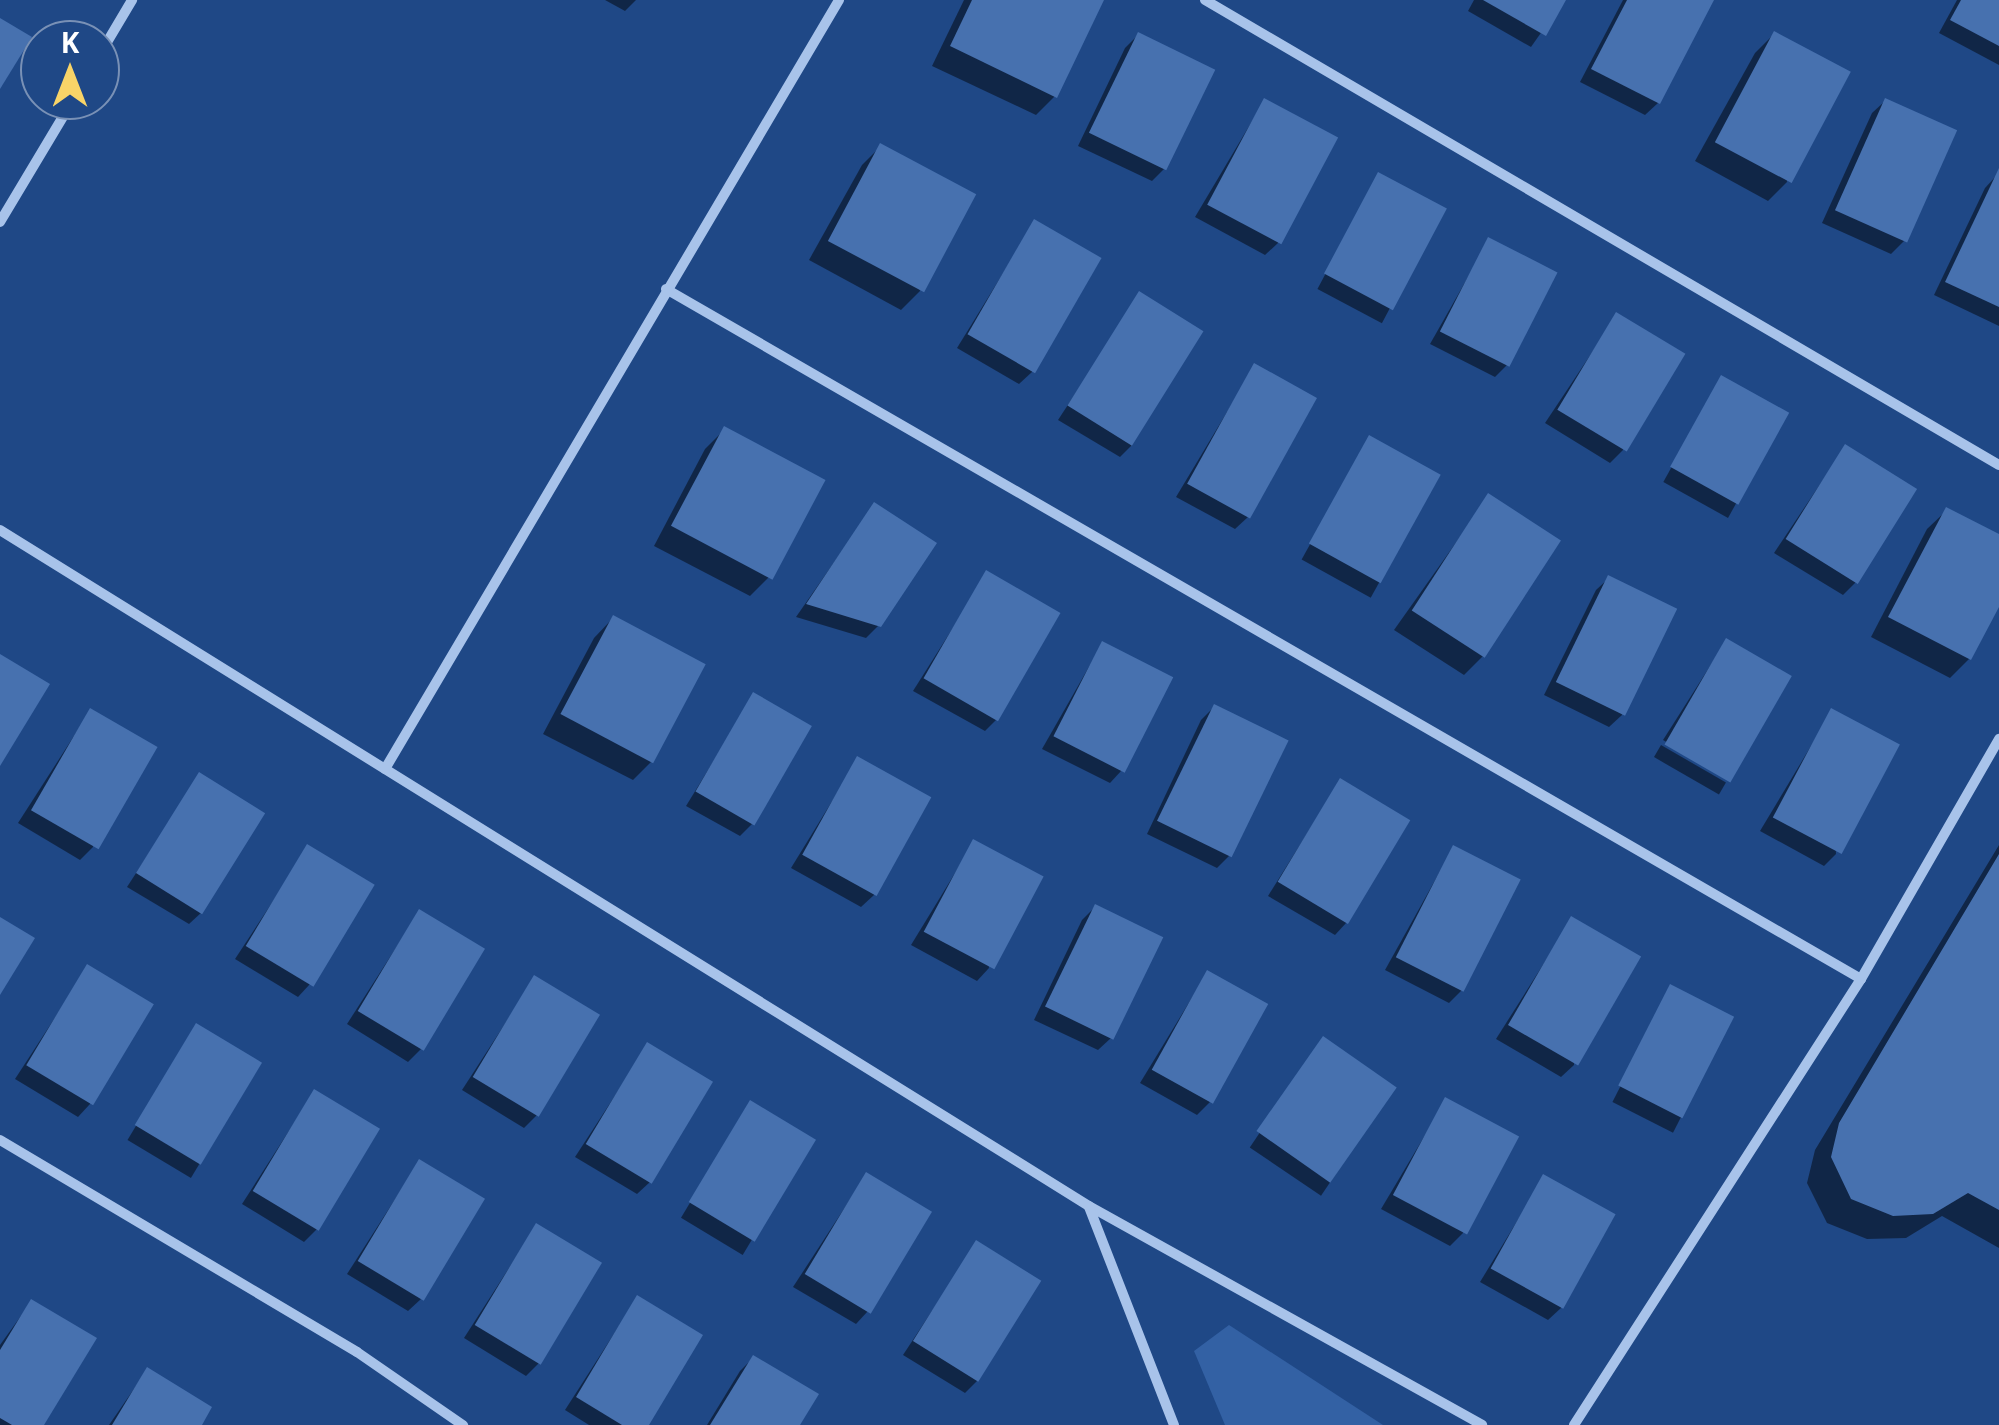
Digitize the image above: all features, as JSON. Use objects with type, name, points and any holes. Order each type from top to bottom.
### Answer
[{"type":"street","points":[[385,769],[839,0]]},
{"type":"street","points":[[1205,0],[1999,465]]},
{"type":"street","points":[[0,222],[60,120]]},
{"type":"street","points":[[666,289],[1860,980]]},
{"type":"street","points":[[0,530],[1088,1206],[1482,1425]]},
{"type":"street","points":[[1574,1425],[1860,980],[1999,739]]},
{"type":"street","points":[[0,1140],[358,1352],[463,1425]]},
{"type":"street","points":[[1088,1206],[1174,1425]]},
{"type":"shaded area","points":[[1229,1325],[1383,1425],[1225,1425],[1194,1351]]},
{"type":"building","points":[[972,0],[1104,0],[1057,98],[950,46]]},
{"type":"building","points":[[1483,0],[1566,0],[1546,36]]},
{"type":"building","points":[[1627,0],[1714,0],[1660,104],[1591,69]]},
{"type":"building","points":[[1961,0],[1999,0],[1999,46],[1950,20]]},
{"type":"building","points":[[0,18],[20,30],[20,56],[0,89]]},
{"type":"building","points":[[1774,31],[1851,72],[1792,183],[1715,142]]},
{"type":"building","points":[[1138,32],[1215,70],[1166,170],[1089,133]]},
{"type":"building","points":[[1264,98],[1338,137],[1281,244],[1207,205]]},
{"type":"building","points":[[1885,98],[1957,130],[1907,242],[1835,210]]},
{"type":"building","points":[[880,143],[976,194],[924,292],[828,241]]},
{"type":"building","points":[[1999,168],[1999,307],[1945,282]]},
{"type":"building","points":[[1378,172],[1447,209],[1393,310],[1324,274]]},
{"type":"building","points":[[1034,219],[1102,258],[1035,373],[968,334]]},
{"type":"building","points":[[1488,237],[1557,272],[1509,367],[1440,331]]},
{"type":"building","points":[[1139,291],[1203,331],[1132,446],[1067,405]]},
{"type":"building","points":[[1616,312],[1685,354],[1627,451],[1557,410]]},
{"type":"building","points":[[1254,363],[1317,398],[1250,519],[1187,484]]},
{"type":"building","points":[[1721,375],[1789,413],[1738,505],[1670,467]]},
{"type":"building","points":[[724,426],[826,480],[772,580],[671,526]]},
{"type":"building","points":[[1369,435],[1441,475],[1381,583],[1309,543]]},
{"type":"building","points":[[1845,444],[1917,489],[1858,584],[1786,539]]},
{"type":"building","points":[[1488,493],[1561,540],[1485,658],[1412,610]]},
{"type":"building","points":[[874,502],[937,543],[881,627],[806,604]]},
{"type":"building","points":[[1946,507],[1999,534],[1999,607],[1971,660],[1888,617]]},
{"type":"building","points":[[986,570],[1060,613],[998,721],[924,678]]},
{"type":"building","points":[[1608,575],[1677,609],[1625,716],[1556,682]]},
{"type":"building","points":[[613,615],[706,664],[653,763],[560,714]]},
{"type":"building","points":[[1726,638],[1792,676],[1730,783],[1664,745]]},
{"type":"building","points":[[1102,641],[1173,677],[1125,773],[1053,736]]},
{"type":"building","points":[[0,654],[50,684],[0,766]]},
{"type":"building","points":[[753,692],[812,726],[754,826],[696,792]]},
{"type":"building","points":[[1214,704],[1289,740],[1232,857],[1157,821]]},
{"type":"building","points":[[90,708],[158,747],[99,849],[31,810]]},
{"type":"building","points":[[1831,708],[1900,745],[1842,854],[1773,817]]},
{"type":"building","points":[[857,756],[931,797],[877,896],[802,855]]},
{"type":"building","points":[[199,772],[265,813],[202,914],[136,873]]},
{"type":"building","points":[[1340,778],[1410,820],[1348,924],[1278,882]]},
{"type":"building","points":[[973,839],[1044,877],[994,969],[924,932]]},
{"type":"building","points":[[307,844],[375,885],[313,987],[246,946]]},
{"type":"building","points":[[1453,845],[1521,880],[1464,992],[1396,957]]},
{"type":"building","points":[[1999,854],[1999,1210],[1968,1193],[1933,1214],[1893,1216],[1851,1199],[1831,1157],[1839,1123]]},
{"type":"building","points":[[1095,904],[1163,937],[1113,1040],[1045,1006]]},
{"type":"building","points":[[419,909],[485,949],[424,1051],[358,1011]]},
{"type":"building","points":[[1571,916],[1641,956],[1578,1066],[1508,1025]]},
{"type":"building","points":[[0,917],[35,938],[0,995]]},
{"type":"building","points":[[87,964],[154,1004],[93,1105],[26,1065]]},
{"type":"building","points":[[1207,970],[1268,1004],[1213,1104],[1152,1070]]},
{"type":"building","points":[[534,975],[600,1015],[539,1117],[473,1077]]},
{"type":"building","points":[[1670,984],[1734,1017],[1682,1118],[1618,1086]]},
{"type":"building","points":[[196,1023],[262,1063],[201,1165],[135,1125]]},
{"type":"building","points":[[1323,1036],[1397,1088],[1330,1183],[1256,1131]]},
{"type":"building","points":[[647,1042],[713,1082],[652,1184],[586,1144]]},
{"type":"building","points":[[314,1089],[380,1129],[319,1231],[253,1191]]},
{"type":"building","points":[[1445,1097],[1519,1136],[1467,1234],[1393,1195]]},
{"type":"building","points":[[750,1100],[816,1140],[755,1242],[689,1202]]},
{"type":"building","points":[[419,1159],[485,1199],[424,1301],[358,1261]]},
{"type":"building","points":[[866,1172],[932,1212],[871,1314],[805,1274]]},
{"type":"building","points":[[1543,1174],[1616,1214],[1563,1309],[1491,1268]]},
{"type":"building","points":[[536,1223],[602,1263],[541,1365],[475,1325]]},
{"type":"building","points":[[976,1240],[1041,1281],[978,1382],[913,1341]]},
{"type":"building","points":[[637,1295],[703,1335],[649,1425],[622,1425],[576,1397]]},
{"type":"building","points":[[31,1299],[97,1338],[44,1425],[12,1425],[0,1418],[0,1350]]},
{"type":"building","points":[[753,1355],[819,1394],[800,1425],[710,1425]]},
{"type":"building","points":[[147,1367],[212,1407],[202,1425],[112,1425]]}]
